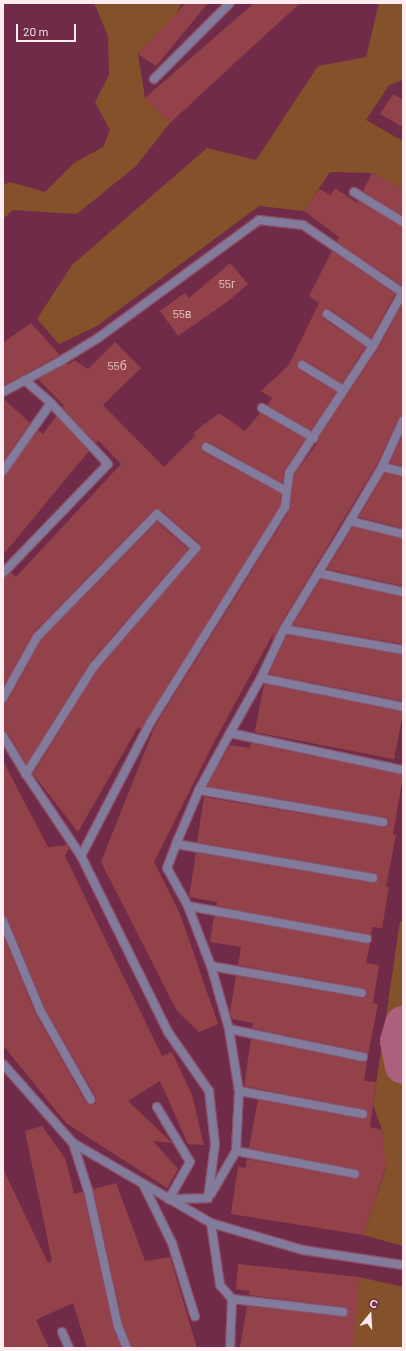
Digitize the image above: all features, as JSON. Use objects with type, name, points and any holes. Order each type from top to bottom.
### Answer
[{"type":"lane","points":[[154,79],[227,4]]},
{"type":"lane","points":[[354,192],[403,222]]},
{"type":"lane","points":[[3,392],[98,338],[260,220],[303,225],[403,292],[373,346],[343,390],[314,438],[289,473],[285,507],[150,723],[81,856]]},
{"type":"lane","points":[[327,314],[373,346]]},
{"type":"lane","points":[[302,365],[343,390]]},
{"type":"lane","points":[[3,573],[108,464],[51,403],[25,380]]},
{"type":"lane","points":[[3,471],[51,403]]},
{"type":"lane","points":[[262,408],[314,438]]},
{"type":"lane","points":[[208,1198],[236,1151],[239,1092],[229,1029],[212,966],[188,906],[167,868],[199,790],[261,678],[284,629],[382,467],[403,421]]},
{"type":"lane","points":[[206,447],[286,491]]},
{"type":"lane","points":[[382,467],[403,472]]},
{"type":"lane","points":[[3,698],[37,637],[157,514],[196,548],[94,666],[26,774]]},
{"type":"lane","points":[[350,521],[403,534]]},
{"type":"lane","points":[[318,573],[403,592]]},
{"type":"lane","points":[[284,629],[403,650]]},
{"type":"lane","points":[[261,678],[403,707]]},
{"type":"lane","points":[[230,733],[403,770]]},
{"type":"lane","points":[[3,736],[26,774],[81,856],[168,1032],[209,1091],[215,1144],[208,1198]]},
{"type":"lane","points":[[199,790],[383,822]]},
{"type":"lane","points":[[176,844],[373,878]]},
{"type":"lane","points":[[188,906],[367,939]]},
{"type":"lane","points":[[3,921],[40,1010],[91,1100]]},
{"type":"lane","points":[[212,966],[362,993]]},
{"type":"lane","points":[[229,1029],[363,1057]]},
{"type":"lane","points":[[3,1064],[73,1143],[211,1223],[303,1250],[403,1265]]},
{"type":"lane","points":[[239,1092],[363,1114]]},
{"type":"lane","points":[[157,1107],[190,1162],[168,1199]]},
{"type":"lane","points":[[73,1143],[88,1190],[118,1326],[127,1348]]},
{"type":"lane","points":[[236,1151],[355,1174]]},
{"type":"lane","points":[[142,1184],[172,1243],[195,1317]]},
{"type":"lane","points":[[168,1199],[208,1198]]},
{"type":"lane","points":[[211,1223],[220,1285],[232,1300],[230,1348]]},
{"type":"lane","points":[[232,1300],[343,1312]]},
{"type":"lane","points":[[62,1332],[69,1348]]},
{"type":"shaded area","points":[[94,3],[181,4],[176,14],[138,54],[145,98],[170,123],[136,166],[77,214],[13,210],[3,219],[3,185],[10,182],[45,192],[74,163],[103,147],[110,130],[95,102],[109,75],[108,36]]},
{"type":"shaded area","points":[[379,3],[403,3],[403,80],[389,85],[366,120],[403,141],[403,189],[372,173],[330,172],[304,211],[259,206],[97,326],[59,344],[37,319],[72,265],[207,148],[256,160],[318,66],[366,57]]},
{"type":"shaded area","points":[[400,921],[403,921],[403,1246],[363,1235],[386,1169],[382,1130],[373,1105]]},
{"type":"shaded area","points":[[359,1277],[403,1287],[403,1348],[352,1348]]},
{"type":"building","points":[[186,3],[208,3],[156,66],[138,54]]},
{"type":"building","points":[[254,3],[300,3],[170,123],[145,98]]},
{"type":"building","points":[[393,94],[403,100],[403,127],[380,114]]},
{"type":"building","points":[[372,173],[403,189],[403,216],[363,191]]},
{"type":"building","points":[[335,188],[357,203],[358,201],[403,227],[403,286],[337,242],[339,237],[304,211],[319,189],[331,195]]},
{"type":"building","points":[[332,251],[395,294],[371,338],[330,309],[325,309],[322,311],[324,319],[365,347],[342,383],[305,360],[298,362],[297,365],[299,370],[336,392],[311,430],[267,405],[272,398],[261,391],[289,365],[319,303],[309,296]]},
{"type":"building","points":[[230,263],[248,284],[227,302],[178,336],[160,311],[185,293],[189,298]]},
{"type":"building","points":[[403,303],[403,416],[398,419],[377,464],[279,626],[272,642],[274,632],[214,742],[154,862],[180,914],[218,1024],[199,1032],[177,1011],[101,862],[155,726],[290,510],[294,475],[319,441],[319,437],[378,349]]},
{"type":"building","points":[[31,323],[60,355],[3,386],[3,343]]},
{"type":"building","points":[[115,342],[141,368],[103,405],[164,467],[196,435],[193,433],[219,413],[245,431],[260,413],[305,439],[284,470],[282,483],[209,442],[201,444],[203,452],[281,494],[280,505],[141,729],[138,727],[78,832],[33,774],[98,669],[201,549],[200,544],[161,510],[153,510],[33,633],[3,687],[3,578],[11,572],[16,577],[121,464],[98,440],[96,443],[38,379],[67,363],[69,365],[74,360],[88,369]]},
{"type":"building","points":[[3,398],[30,423],[3,461]]},
{"type":"building","points":[[56,416],[89,451],[3,555],[3,476],[7,474],[38,430],[43,434]]},
{"type":"building","points":[[403,434],[403,466],[390,463]]},
{"type":"building","points":[[385,473],[403,477],[403,528],[359,517]]},
{"type":"building","points":[[157,522],[188,549],[90,662],[26,764],[8,733],[3,731],[3,703],[8,701],[41,640]]},
{"type":"building","points":[[353,527],[403,539],[403,586],[327,569]]},
{"type":"building","points":[[321,579],[403,597],[403,644],[293,625]]},
{"type":"building","points":[[287,635],[403,655],[403,701],[269,674]]},
{"type":"building","points":[[264,684],[403,711],[394,759],[255,732]]},
{"type":"building","points":[[251,743],[403,775],[393,835],[396,835],[386,887],[389,887],[382,928],[372,927],[371,935],[216,906],[217,902],[189,897],[196,853],[372,883],[378,879],[378,876],[374,873],[197,842],[204,797],[382,827],[387,825],[388,820],[384,817],[207,786],[230,745],[250,748]]},
{"type":"building","points":[[3,761],[48,847],[67,845],[69,848],[65,856],[162,1056],[172,1052],[192,1095],[204,1145],[188,1144],[160,1081],[128,1101],[172,1143],[153,1141],[178,1169],[167,1188],[66,1123],[3,1045],[3,935],[35,1013],[86,1103],[91,1105],[96,1103],[96,1097],[45,1008],[8,919],[3,916]]},
{"type":"building","points":[[214,916],[370,944],[366,963],[379,965],[373,1003],[378,1004],[368,1055],[364,1052],[252,1028],[253,1023],[232,1019],[230,1012],[236,976],[361,998],[366,997],[367,992],[363,988],[238,965],[241,947],[210,942]]},
{"type":"building","points":[[251,1039],[362,1062],[367,1061],[364,1081],[376,1082],[370,1127],[382,1130],[386,1167],[363,1235],[231,1214],[238,1167],[246,1168],[247,1159],[354,1179],[360,1175],[360,1172],[356,1169],[249,1148],[258,1100],[362,1119],[367,1118],[368,1115],[364,1109],[244,1086]]},
{"type":"building","points":[[42,1126],[66,1160],[74,1194],[83,1192],[113,1327],[121,1348],[87,1348],[73,1303],[36,1320],[49,1348],[3,1348],[3,1169],[48,1263],[52,1261],[25,1131]]},
{"type":"building","points":[[116,1183],[145,1261],[170,1257],[197,1348],[132,1348],[123,1324],[93,1189]]},
{"type":"building","points":[[238,1264],[359,1277],[355,1330],[352,1348],[240,1348],[247,1306],[342,1317],[347,1316],[348,1312],[344,1307],[249,1295],[250,1291],[236,1289]]},
{"type":"waterway","points":[[403,1024],[398,1041],[403,1066]]}]
